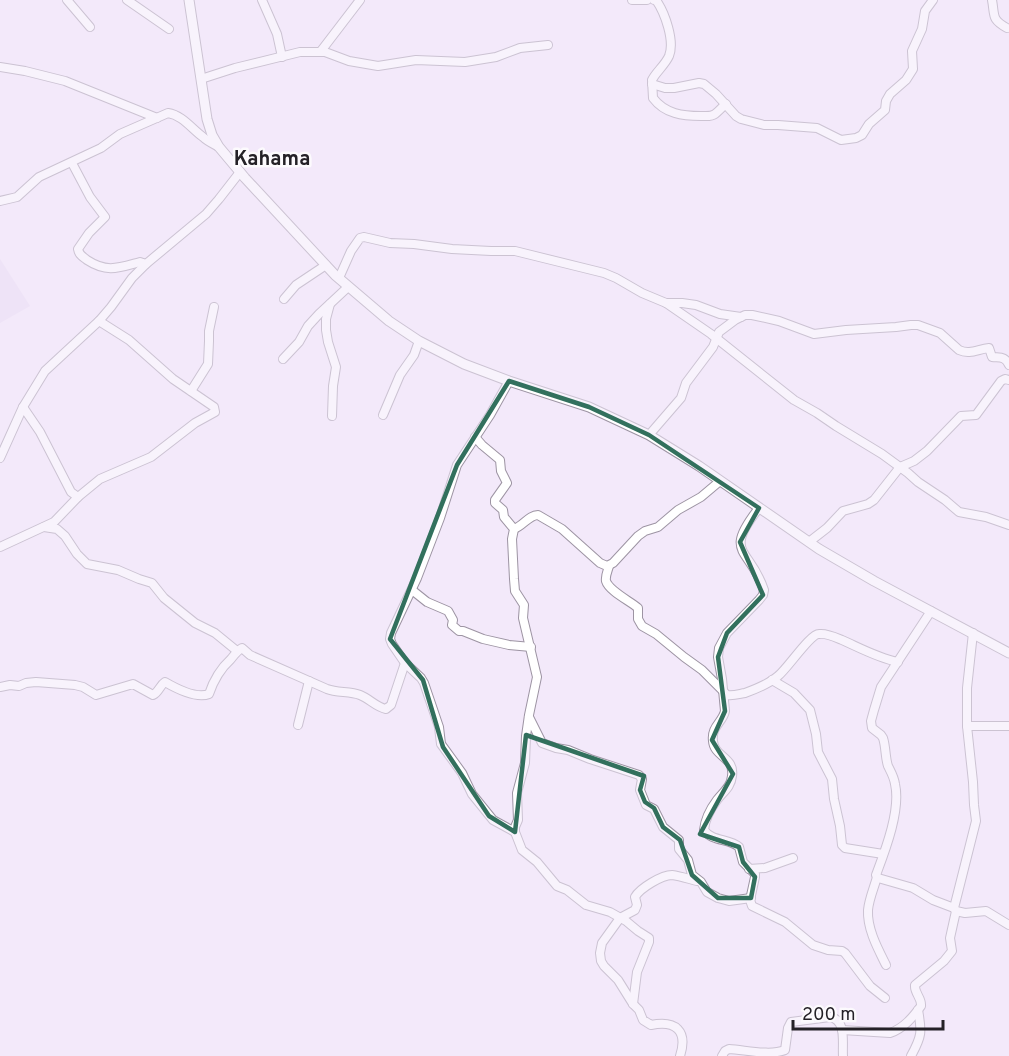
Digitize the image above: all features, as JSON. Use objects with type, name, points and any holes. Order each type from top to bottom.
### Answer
[{"type":"main road","points":[[190,0],[207,119],[219,147],[326,265],[348,287],[389,321],[419,341],[464,364],[589,407],[649,435],[809,542],[874,581],[1009,653]]},
{"type":"street","points":[[67,0],[90,27]]},
{"type":"street","points":[[127,0],[169,29]]},
{"type":"street","points":[[262,0],[278,34],[282,57]]},
{"type":"street","points":[[321,51],[360,0]]},
{"type":"street","points":[[632,0],[646,0]]},
{"type":"street","points":[[655,0],[666,20],[670,50],[668,58],[652,80],[654,98],[657,103],[678,115],[709,116],[715,114],[726,104]]},
{"type":"street","points":[[652,84],[674,88],[704,84],[741,119],[764,125],[817,128],[841,140],[855,138],[862,135],[868,124],[885,110],[890,94],[911,74],[912,51],[922,29],[925,11],[933,0]]},
{"type":"street","points":[[992,0],[994,18],[1007,28]]},
{"type":"street","points":[[201,79],[234,68],[300,52],[321,51],[349,61],[378,66],[416,60],[465,62],[496,57],[520,48],[548,45]]},
{"type":"street","points":[[0,67],[25,70],[65,81],[157,118]]},
{"type":"street","points":[[0,201],[16,197],[36,178],[72,163],[101,148],[120,134],[168,112],[176,114],[206,140],[219,147]]},
{"type":"street","points":[[72,163],[90,197],[105,216],[89,233],[78,252],[94,265],[102,267],[114,269],[140,262],[146,264]]},
{"type":"street","points":[[0,458],[2,444],[45,371],[99,321],[132,278],[146,264],[206,213],[240,172]]},
{"type":"street","points":[[339,278],[351,251],[360,238],[364,237],[390,243],[452,249],[515,250],[604,273],[666,303],[717,339],[794,400],[882,454],[961,513],[986,517],[1009,525]]},
{"type":"street","points":[[284,299],[296,285],[326,265]]},
{"type":"street","points":[[283,359],[299,342],[308,326],[348,287]]},
{"type":"street","points":[[666,303],[696,305],[720,314],[741,317],[752,315],[789,324],[810,334],[918,325],[940,333],[963,352],[989,348],[992,357],[1004,358],[1009,367],[1007,379],[1001,381],[976,415],[961,416],[927,451],[914,461],[900,467],[874,500],[843,511],[809,542]]},
{"type":"street","points":[[330,304],[326,330],[336,367],[332,416]]},
{"type":"street","points":[[191,391],[208,364],[209,331],[214,307]]},
{"type":"street","points":[[649,435],[681,398],[686,382],[713,347],[719,332],[741,317]]},
{"type":"street","points":[[0,547],[57,519],[78,497],[102,478],[151,457],[216,410],[173,379],[129,340],[99,321]]},
{"type":"street","points":[[383,415],[400,375],[414,355],[419,341]]},
{"type":"street","points":[[509,381],[458,465],[440,518],[412,590],[390,635],[390,641],[405,663],[424,683],[439,727],[443,747],[462,773],[472,794],[493,820],[515,832]]},
{"type":"street","points":[[23,407],[40,432],[71,492],[78,497]]},
{"type":"street","points":[[476,436],[482,446],[500,460],[501,471],[507,483],[495,503],[514,529]]},
{"type":"street","points":[[720,481],[658,527],[638,536],[609,566],[606,581],[638,608],[638,620],[642,626],[656,634],[702,670],[724,693],[731,696],[753,690],[780,675],[812,636],[817,634],[829,635],[898,662]]},
{"type":"street","points":[[759,508],[746,524],[740,542],[741,550],[763,587],[764,595],[727,633],[719,648],[724,716],[716,725],[712,740],[715,747],[729,762],[733,774],[731,783],[714,805],[704,830],[710,836],[739,847],[743,861],[755,874],[752,906],[785,922],[813,945],[845,953],[870,986],[885,998]]},
{"type":"street","points":[[514,529],[533,515],[538,515],[562,529],[604,566],[609,566]]},
{"type":"street","points":[[44,527],[57,529],[87,564],[118,570],[152,583],[164,598],[195,623],[214,633],[237,651]]},
{"type":"street","points":[[514,529],[512,539],[514,579],[516,591],[524,605],[523,618],[537,676],[526,736],[526,759],[517,793],[518,820],[515,832],[522,850],[537,862],[557,885],[586,905],[610,912],[628,922],[638,932],[648,936],[650,940],[637,972],[633,1004]]},
{"type":"street","points":[[412,590],[427,602],[448,611],[453,620],[452,625],[459,630],[483,639],[531,647]]},
{"type":"street","points":[[886,965],[869,918],[869,906],[876,875],[889,838],[896,801],[896,786],[888,765],[883,738],[872,728],[871,721],[881,687],[932,611]]},
{"type":"street","points":[[842,1030],[890,1033],[897,1031],[905,1025],[922,1003],[915,985],[944,961],[952,951],[950,938],[955,910],[976,821],[967,726],[967,688],[973,633]]},
{"type":"street","points":[[0,687],[36,682],[75,685],[96,694],[133,684],[153,695],[165,682],[189,693],[205,696],[209,694],[222,667],[242,648],[250,655],[333,692],[360,695],[378,707],[386,709],[391,705],[405,663]]},
{"type":"street","points":[[772,680],[794,693],[810,710],[818,752],[832,779],[842,845],[845,848],[883,854]]},
{"type":"street","points":[[298,725],[309,681]]},
{"type":"street","points":[[529,715],[542,742],[640,775],[642,779],[640,790],[646,805],[654,809],[663,827],[679,840],[679,849],[688,860],[691,874],[701,882],[707,892],[729,901],[751,898]]},
{"type":"street","points":[[967,726],[1009,726]]},
{"type":"street","points":[[749,868],[765,868],[793,858]]},
{"type":"street","points":[[680,1056],[682,1035],[677,1028],[665,1023],[649,1024],[643,1020],[640,1011],[618,980],[604,966],[600,953],[602,943],[620,918],[635,910],[637,905],[635,897],[638,893],[657,880],[671,875],[701,882]]},
{"type":"street","points":[[877,877],[913,888],[965,914],[986,911],[1009,925]]},
{"type":"street","points":[[911,1056],[921,1033],[918,1010]]},
{"type":"street","points":[[722,1056],[729,1049],[752,1054],[785,1051],[788,1026],[792,1021],[830,1017],[838,1021],[842,1030],[843,1056]]},
{"type":"highlighted area","points":[[509,381],[589,407],[649,435],[759,508],[740,542],[763,595],[727,633],[718,657],[725,711],[712,740],[733,774],[700,834],[739,847],[743,862],[755,877],[751,898],[718,898],[692,875],[680,840],[663,827],[654,808],[645,802],[640,790],[644,776],[526,735],[515,832],[489,816],[443,747],[423,680],[390,639],[457,465]]},
{"type":"shaded area","points":[[0,259],[30,306],[0,323]]},
{"type":"district","name":"Kahama","points":[[272,160]]}]
